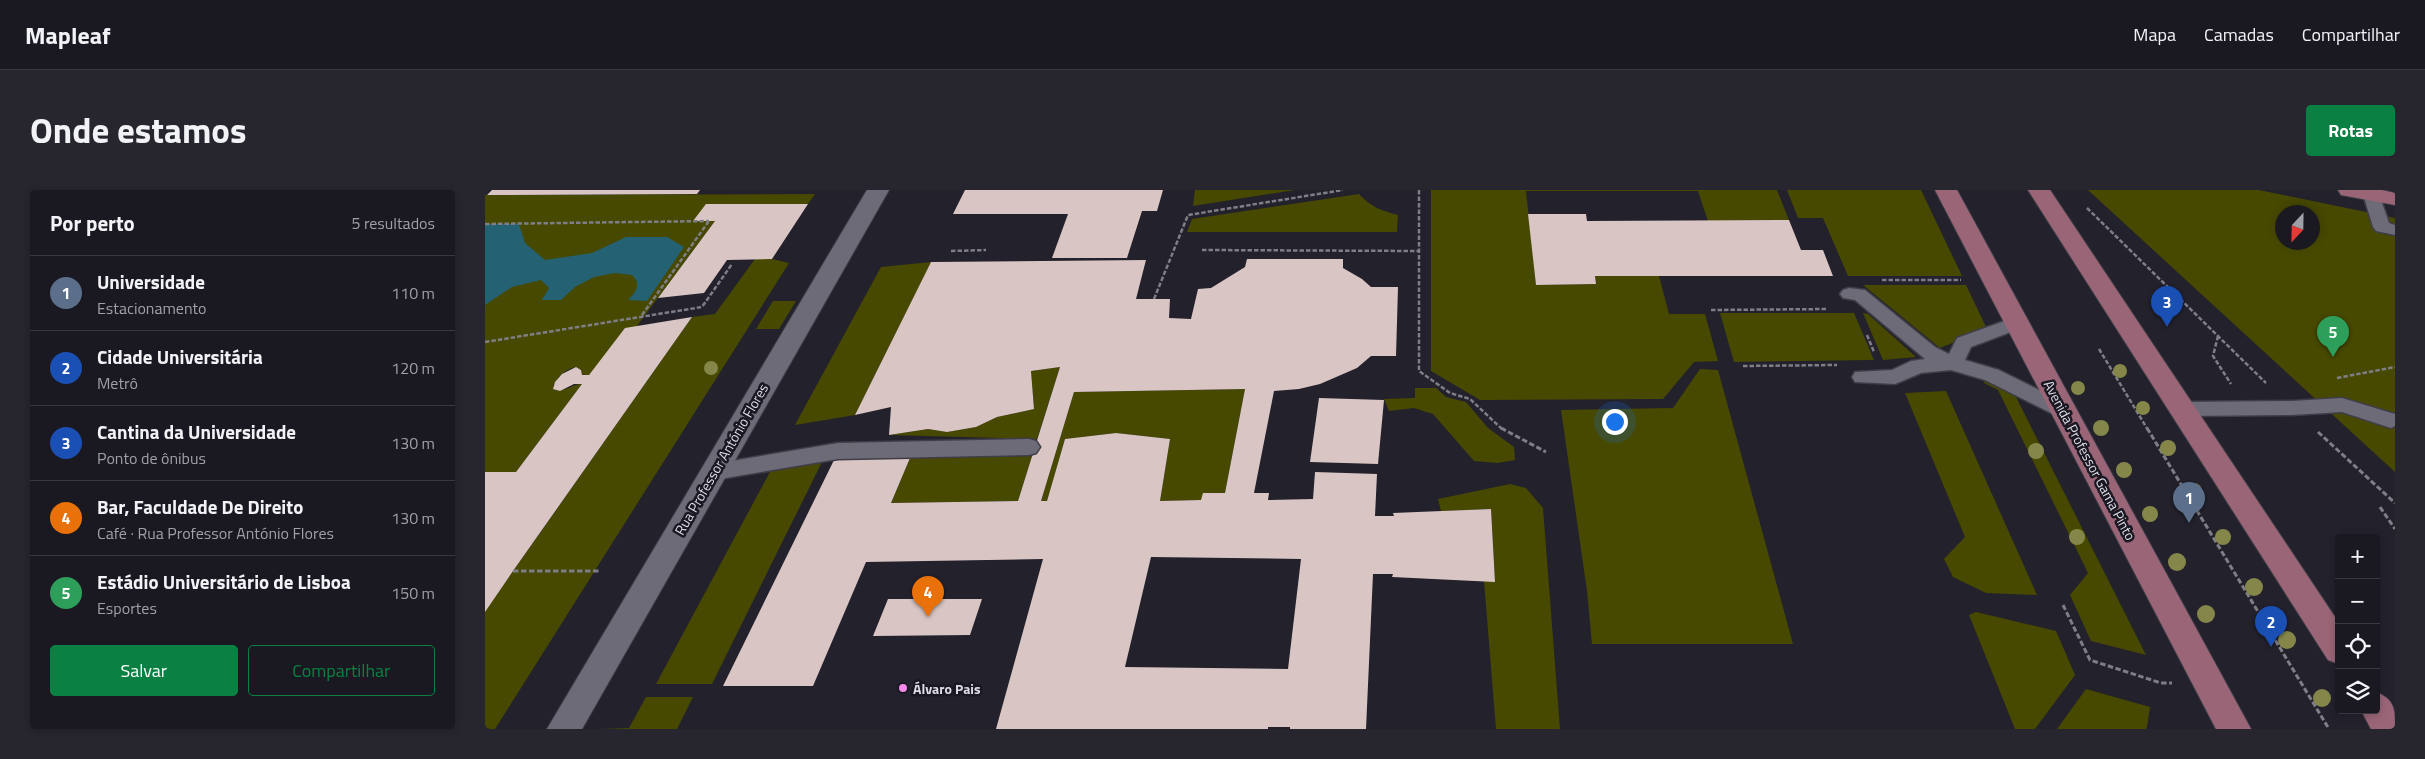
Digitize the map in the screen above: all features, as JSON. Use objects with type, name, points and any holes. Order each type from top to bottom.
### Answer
[{"type":"main road","name":"Avenida Professor Gama Pinto","points":[[1947,190],[2234,729]]},
{"type":"main road","points":[[2039,190],[2335,644]]},
{"type":"main road","points":[[2349,190],[2395,199]]},
{"type":"main road","points":[[2380,714],[2390,729]]},
{"type":"street","name":"Rua Professor António Flores","points":[[564,729],[878,190]]},
{"type":"lane","points":[[2371,194],[2382,227],[2395,230]]},
{"type":"lane","points":[[1853,302],[1859,294],[1928,352],[1953,364],[1992,375],[2064,411]]},
{"type":"lane","points":[[1953,364],[1964,343],[2017,323]]},
{"type":"lane","points":[[1862,377],[1895,377],[1918,366],[1953,364]]},
{"type":"lane","points":[[2182,410],[2342,405],[2391,420]]},
{"type":"lane","points":[[714,472],[838,451],[1029,448]]},
{"type":"path","points":[[1154,299],[1188,215],[1343,190]]},
{"type":"path","points":[[1419,190],[1419,371],[1449,393],[1470,399],[1505,432],[1547,452]]},
{"type":"path","points":[[2082,204],[2292,408],[2395,503]]},
{"type":"path","points":[[485,224],[709,221],[642,315]]},
{"type":"path","points":[[951,251],[986,250]]},
{"type":"path","points":[[1202,250],[1419,251]]},
{"type":"path","points":[[485,342],[642,315],[701,307],[732,264]]},
{"type":"path","points":[[1881,280],[1994,280]]},
{"type":"path","points":[[1711,310],[1853,302],[1876,357]]},
{"type":"path","points":[[2218,336],[2213,356],[2233,387]]},
{"type":"path","points":[[2099,349],[2329,729]]},
{"type":"path","points":[[1743,366],[1841,365]]},
{"type":"path","points":[[2372,372],[2395,367]]},
{"type":"path","points":[[2379,507],[2395,530]]},
{"type":"path","points":[[513,571],[600,571]]},
{"type":"path","points":[[2063,605],[2090,660],[2161,683],[2177,683]]},
{"type":"shaded area","points":[[1195,190],[1295,190],[1193,206]]},
{"type":"shaded area","points":[[1431,190],[1777,190],[1789,220],[1708,221],[1698,191],[1526,191],[1536,285],[1596,284],[1595,276],[1659,276],[1669,314],[1705,314],[1718,361],[1694,362],[1663,399],[1480,400],[1431,371]]},
{"type":"shaded area","points":[[1787,190],[1921,190],[1962,276],[1848,276],[1823,218],[1798,218]]},
{"type":"shaded area","points":[[2088,190],[2259,190],[2395,218],[2395,472]]},
{"type":"shaded area","points":[[815,194],[808,204],[706,204],[715,221],[637,326],[589,375],[582,375],[581,370],[576,367],[568,370],[560,377],[553,386],[556,390],[563,390],[582,384],[516,472],[485,472],[485,195]]},
{"type":"shaded area","points":[[1359,194],[1377,208],[1398,215],[1397,232],[1187,232],[1192,219]]},
{"type":"shaded area","points":[[755,259],[772,259],[789,263],[495,729],[485,729],[485,611],[692,317],[715,314]]},
{"type":"shaded area","points":[[931,262],[855,415],[795,425],[881,267]]},
{"type":"shaded area","points":[[1863,285],[1966,285],[1987,329],[1940,348]]},
{"type":"shaded area","points":[[773,301],[796,301],[779,329],[756,329]]},
{"type":"shaded area","points":[[1720,313],[1854,313],[1874,360],[1734,362]]},
{"type":"shaded area","points":[[1863,313],[1868,314],[1916,357],[1883,360]]},
{"type":"shaded area","points":[[1060,367],[1037,439],[889,435],[928,429],[947,432],[976,427],[997,417],[1034,409],[1031,371]]},
{"type":"shaded area","points":[[1700,369],[1718,370],[1793,644],[1592,644],[1587,591],[1561,410],[1673,408]]},
{"type":"shaded area","points":[[1984,381],[2015,395],[2146,655],[2091,641],[2070,595],[2088,573],[1998,390],[1984,383]]},
{"type":"shaded area","points":[[1415,388],[1436,388],[1446,397],[1466,402],[1488,428],[1514,447],[1515,460],[1498,463],[1474,461],[1433,414],[1414,408],[1389,411],[1384,399],[1415,398]]},
{"type":"shaded area","points":[[1245,389],[1225,493],[1201,500],[1160,501],[1170,439],[1116,433],[1065,439],[1047,501],[1041,501],[1074,392]]},
{"type":"shaded area","points":[[1946,391],[2037,595],[1986,593],[1953,577],[1944,559],[1965,537],[1905,393]]},
{"type":"shaded area","points":[[1032,456],[1018,501],[891,503],[910,458]]},
{"type":"shaded area","points":[[823,460],[712,684],[656,684],[771,470]]},
{"type":"shaded area","points":[[1510,484],[1526,488],[1543,508],[1560,729],[1496,729],[1484,581],[1495,581],[1491,509],[1441,511],[1438,499]]},
{"type":"shaded area","points":[[1976,612],[2056,631],[2075,675],[2035,729],[2015,729],[1969,615]]},
{"type":"shaded area","points":[[2086,689],[2150,707],[2146,729],[2057,729]]},
{"type":"shaded area","points":[[646,697],[693,697],[677,729],[601,729],[629,728]]},
{"type":"water","points":[[485,224],[519,224],[525,243],[545,260],[592,253],[626,237],[667,237],[684,247],[647,301],[628,300],[637,288],[637,282],[632,275],[615,273],[594,277],[575,287],[561,300],[542,300],[549,288],[541,280],[512,287],[485,305]]},
{"type":"building","points":[[492,190],[700,190],[697,194],[487,195]]},
{"type":"building","points":[[965,190],[1163,190],[1157,211],[1142,211],[1127,258],[1052,258],[1068,214],[953,214]]},
{"type":"building","points":[[706,204],[808,204],[772,259],[727,260],[704,293],[658,298],[715,221],[693,221]]},
{"type":"building","points":[[1528,214],[1586,214],[1587,221],[1789,220],[1801,250],[1823,250],[1833,276],[1595,276],[1596,284],[1536,285]]},
{"type":"building","points":[[1247,259],[1343,259],[1343,268],[1362,279],[1371,287],[1398,287],[1396,356],[1371,356],[1357,368],[1320,384],[1299,389],[1274,391],[1254,493],[1269,493],[1268,500],[1313,499],[1315,472],[1377,474],[1375,516],[1394,516],[1393,513],[1491,509],[1495,582],[1392,577],[1393,574],[1373,574],[1366,729],[1290,729],[1290,727],[1268,727],[1268,729],[996,729],[1043,559],[866,562],[813,686],[723,686],[835,458],[910,458],[891,503],[1018,501],[1060,367],[1031,371],[1034,409],[997,417],[976,427],[947,432],[928,429],[889,435],[891,407],[855,415],[931,262],[1146,260],[1136,299],[1170,299],[1169,318],[1191,319],[1198,289],[1211,288],[1245,267]],"holes":[[[1245,389],[1225,493],[1203,493],[1201,500],[1160,501],[1170,439],[1116,433],[1065,439],[1047,501],[1041,501],[1074,392]],[[1151,557],[1301,559],[1288,669],[1125,667]]]},
{"type":"building","points":[[692,317],[485,612],[485,472],[516,472],[582,384],[574,384],[560,391],[553,389],[555,382],[562,374],[576,367],[581,370],[582,375],[589,375],[625,328]]},
{"type":"building","points":[[1319,398],[1384,400],[1378,464],[1310,462]]},
{"type":"building","points":[[888,599],[982,599],[970,635],[873,636]]},
{"type":"place","name":"Cantina da Universidade","points":[[2167,327]]},
{"type":"place","name":"Estádio Universitário de Lisboa","points":[[2333,357]]},
{"type":"place","name":"Universidade","points":[[2189,523]]},
{"type":"place","name":"Bar, Faculdade De Direito","points":[[928,617]]},
{"type":"place","name":"Cidade Universitária","points":[[2271,647]]},
{"type":"place","name":"Álvaro Pais","points":[[903,688]]}]
